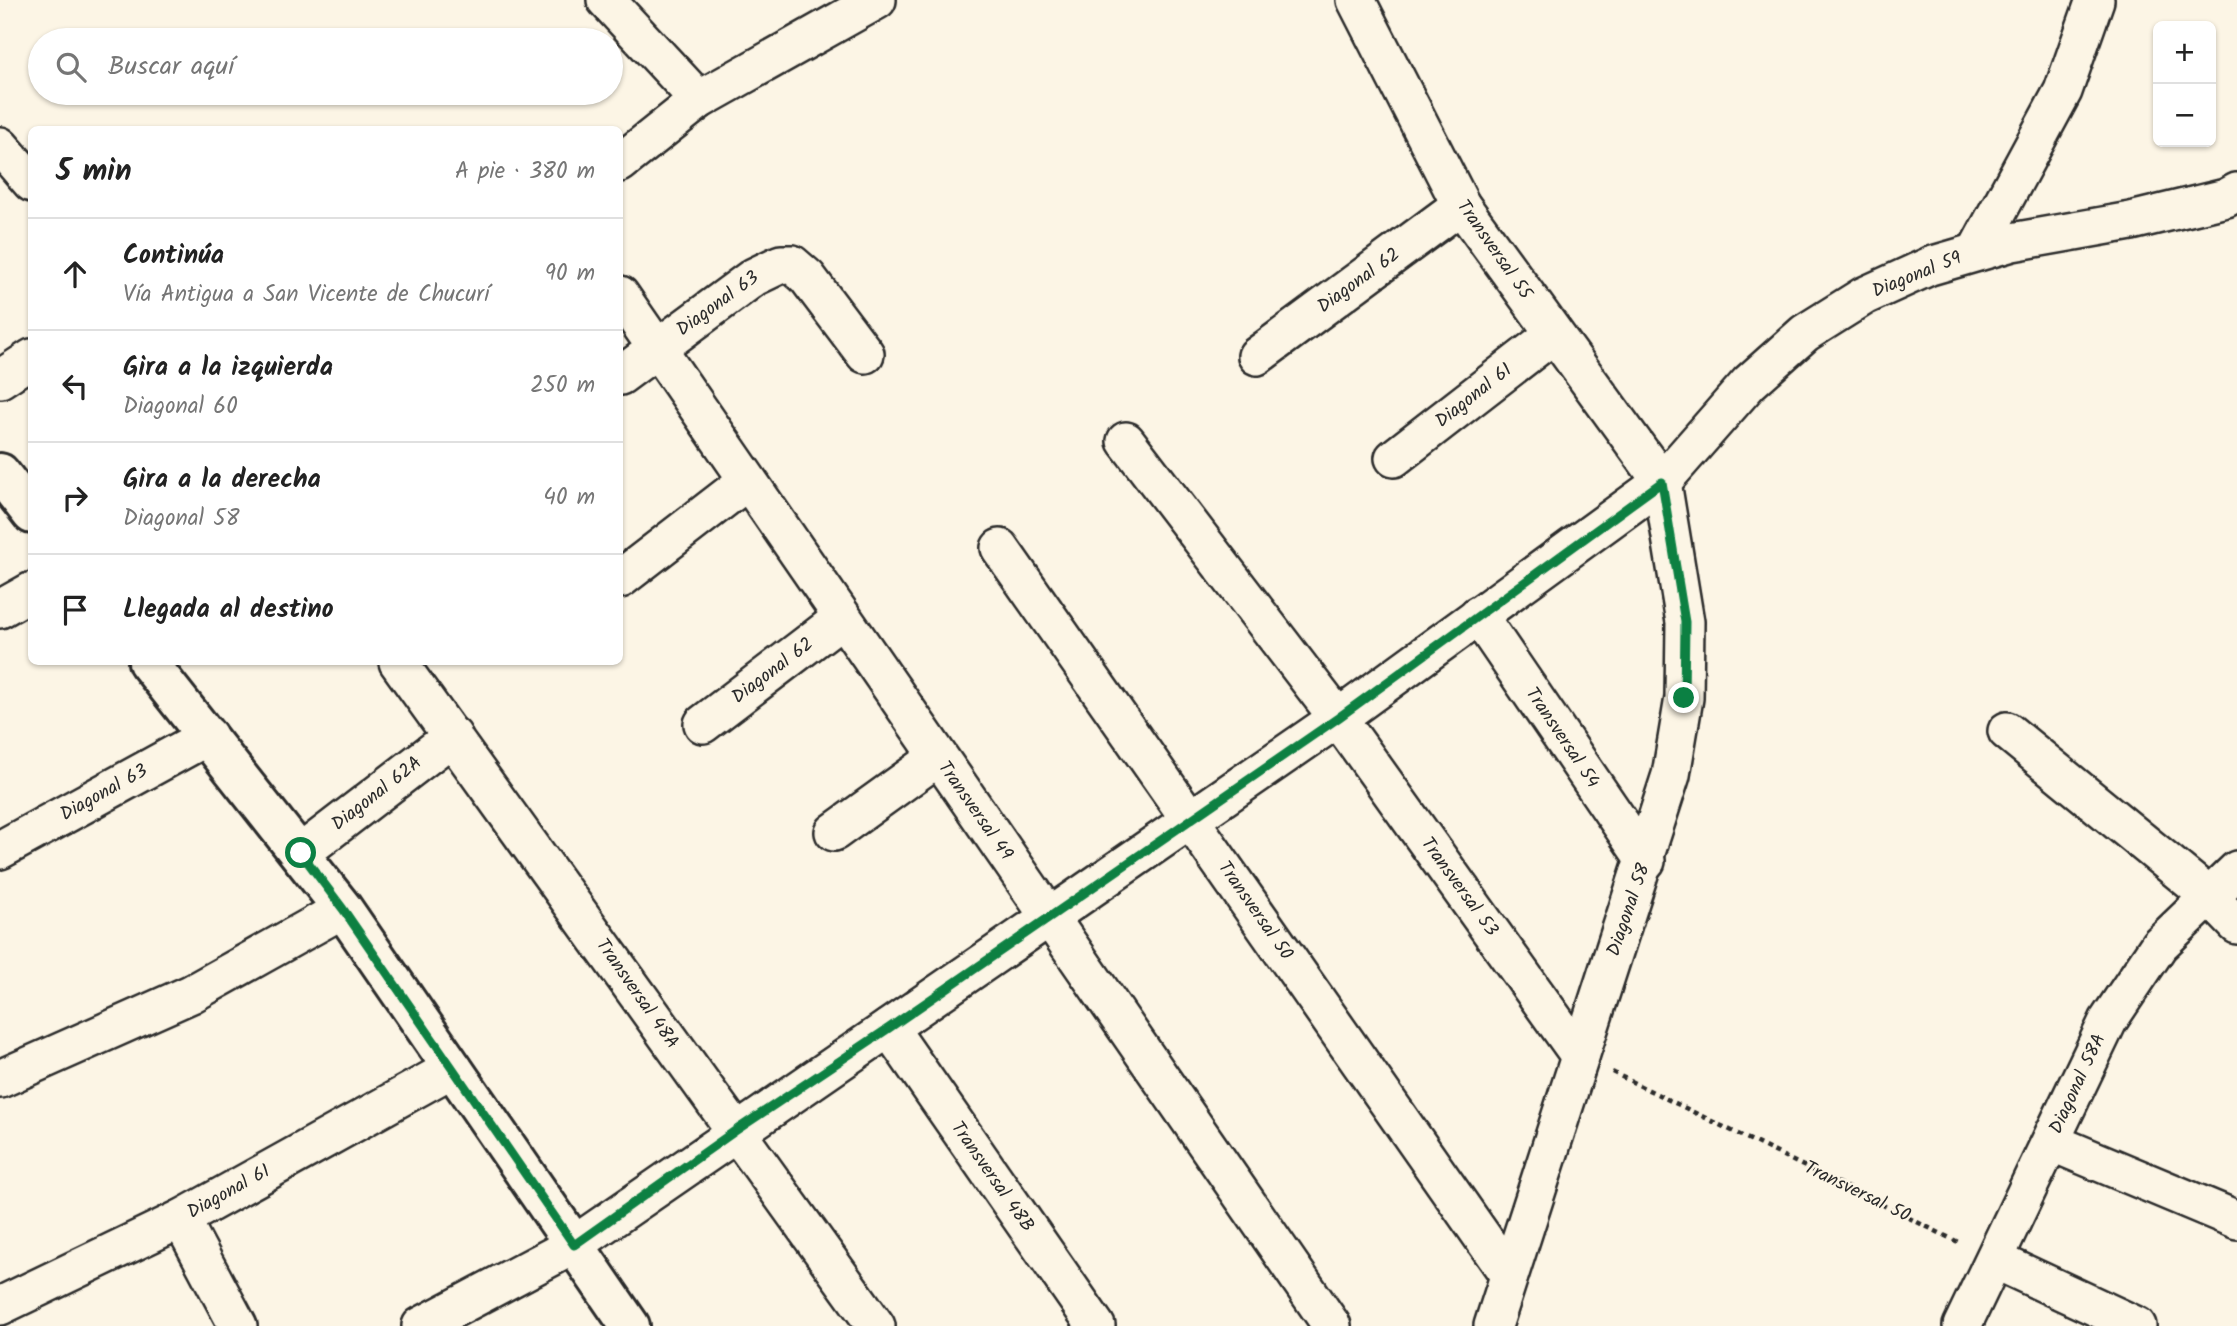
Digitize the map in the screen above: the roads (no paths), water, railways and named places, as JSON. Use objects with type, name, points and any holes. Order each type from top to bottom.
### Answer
[{"type":"main road","points":[[0,473],[28,509]]},
{"type":"main road","points":[[150,665],[343,909],[630,1326]]},
{"type":"street","points":[[606,0],[699,100]]},
{"type":"street","points":[[623,161],[699,100],[877,0]]},
{"type":"street","name":"Transversal 55","points":[[1356,0],[1461,205],[1662,482]]},
{"type":"street","points":[[1976,252],[2063,91],[2095,0]]},
{"type":"street","points":[[0,146],[28,178]]},
{"type":"street","name":"Diagonal 59","points":[[421,1326],[574,1245],[735,1131],[1049,918],[1190,817],[1338,718],[1662,482],[1749,383],[1805,333],[1864,296],[1930,266],[1976,252],[2012,242],[2131,221],[2226,198],[2237,192]]},
{"type":"street","name":"Diagonal 62","points":[[1257,356],[1461,205]]},
{"type":"street","name":"Diagonal 63","points":[[656,348],[754,277],[781,264],[792,264],[807,277],[866,354]]},
{"type":"street","name":"Transversal 49","points":[[623,299],[1332,1326]]},
{"type":"street","name":"Diagonal 61","points":[[1394,458],[1554,334]]},
{"type":"street","points":[[623,374],[656,348]]},
{"type":"street","points":[[0,379],[28,361]]},
{"type":"street","points":[[1126,441],[1338,718]]},
{"type":"street","points":[[623,577],[747,481]]},
{"type":"street","name":"Diagonal 58","points":[[1493,1326],[1646,860],[1671,775],[1684,698],[1685,622],[1662,482]]},
{"type":"street","name":"Transversal 50","points":[[1000,548],[1509,1275]]},
{"type":"street","points":[[0,609],[28,593]]},
{"type":"street","name":"Transversal 54","points":[[1478,615],[1646,860]]},
{"type":"street","name":"Diagonal 62","points":[[703,724],[842,618]]},
{"type":"street","name":"Transversal 48A","points":[[400,665],[876,1326]]},
{"type":"street","name":"Transversal 53","points":[[1338,718],[1580,1056]]},
{"type":"street","points":[[2007,731],[2209,896],[2237,925]]},
{"type":"street","name":"Diagonal 63","points":[[0,850],[208,736]]},
{"type":"street","name":"Diagonal 62A","points":[[301,853],[453,736]]},
{"type":"street","points":[[834,832],[938,757]]},
{"type":"street","name":"Diagonal 58A","points":[[1962,1326],[2108,1021],[2160,945],[2237,870]]},
{"type":"street","points":[[0,1079],[191,993],[343,909]]},
{"type":"street","name":"Transversal 48B","points":[[889,1028],[1096,1326]]},
{"type":"street","name":"Diagonal 61","points":[[0,1306],[181,1219],[453,1068]]},
{"type":"street","points":[[2051,1142],[2237,1220]]},
{"type":"street","points":[[181,1219],[238,1326]]},
{"type":"street","points":[[1995,1260],[2137,1326]]}]
